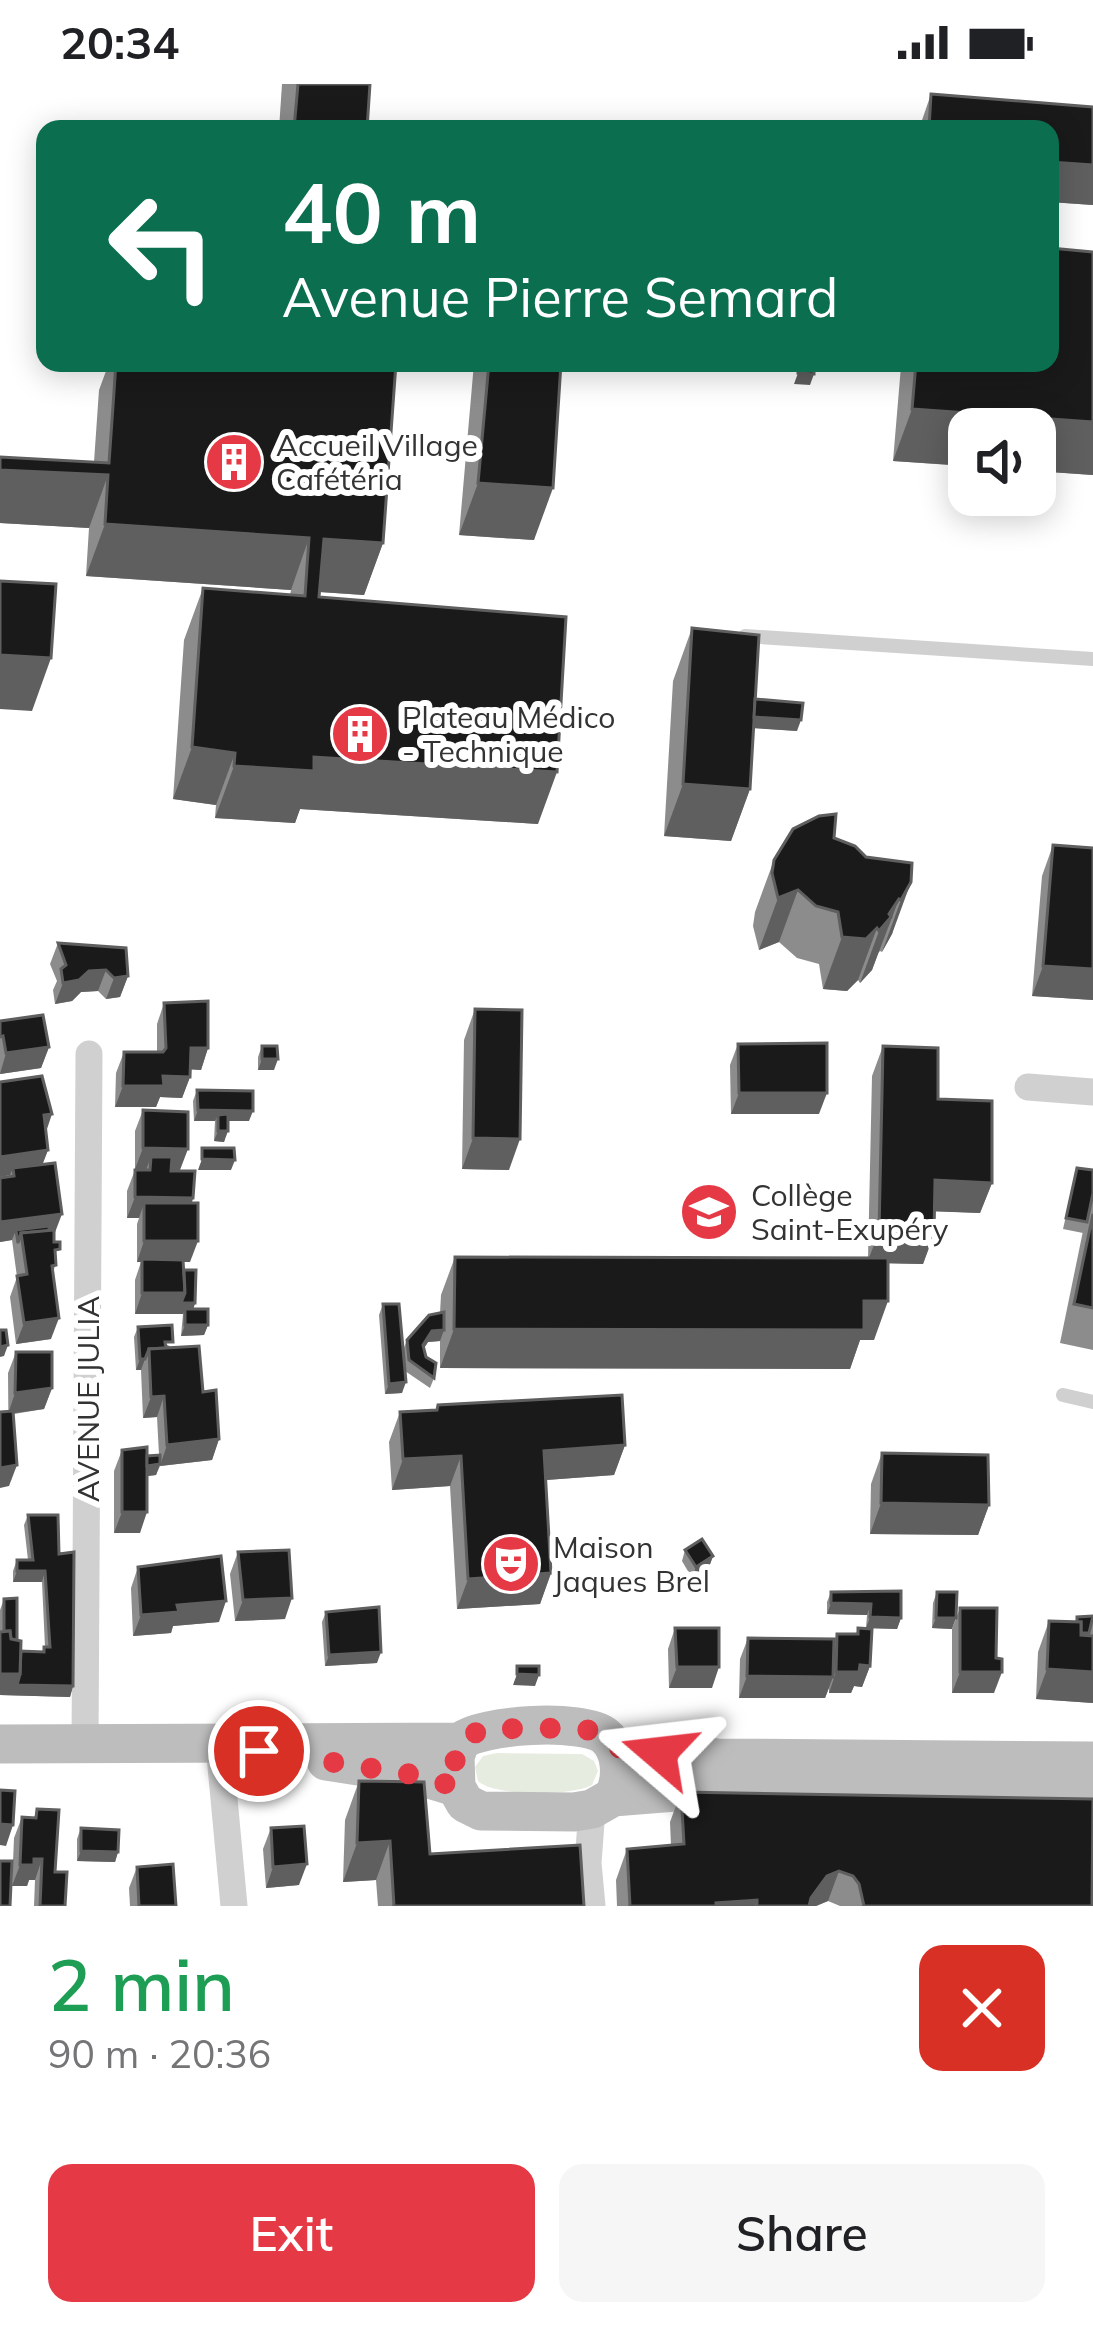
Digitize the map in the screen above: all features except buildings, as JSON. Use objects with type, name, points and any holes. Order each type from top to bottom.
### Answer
[{"type":"main road","points":[[0,1744],[460,1742],[482,1729],[578,1728],[598,1732],[614,1747],[717,1758],[1093,1761]]},
{"type":"main road","points":[[460,1742],[455,1757],[456,1787],[465,1803],[481,1811],[603,1803],[712,1789],[1093,1792]]},
{"type":"main road","points":[[219,1745],[416,1775],[456,1787]]},
{"type":"main road","points":[[603,1803],[619,1780],[614,1747]]},
{"type":"street","name":"AVENUE JULIA","points":[[86,1744],[89,1054]]},
{"type":"street","points":[[1028,1087],[1093,1092]]},
{"type":"street","points":[[219,1745],[234,1906]]},
{"type":"street","points":[[592,1906],[588,1863],[603,1803]]},
{"type":"lane","points":[[742,636],[1093,659]]},
{"type":"lane","points":[[1063,1395],[1093,1402]]},
{"type":"shaded area","points":[[582,1754],[594,1761],[598,1771],[592,1785],[582,1789],[500,1790],[478,1781],[475,1767],[483,1756]]},
{"type":"place","name":"Accueil Village Cafétéria","points":[[234,462]]},
{"type":"place","name":"Plateau Médico - Technique","points":[[360,734]]},
{"type":"place","name":"Collège Saint-Exupéry","points":[[709,1212]]},
{"type":"place","name":"Maison Jaques Brel","points":[[511,1564]]},
{"type":"route","points":[[259,1751],[416,1775],[456,1787],[455,1757],[460,1742],[482,1729],[578,1728],[598,1732],[614,1747],[659,1753]]}]
